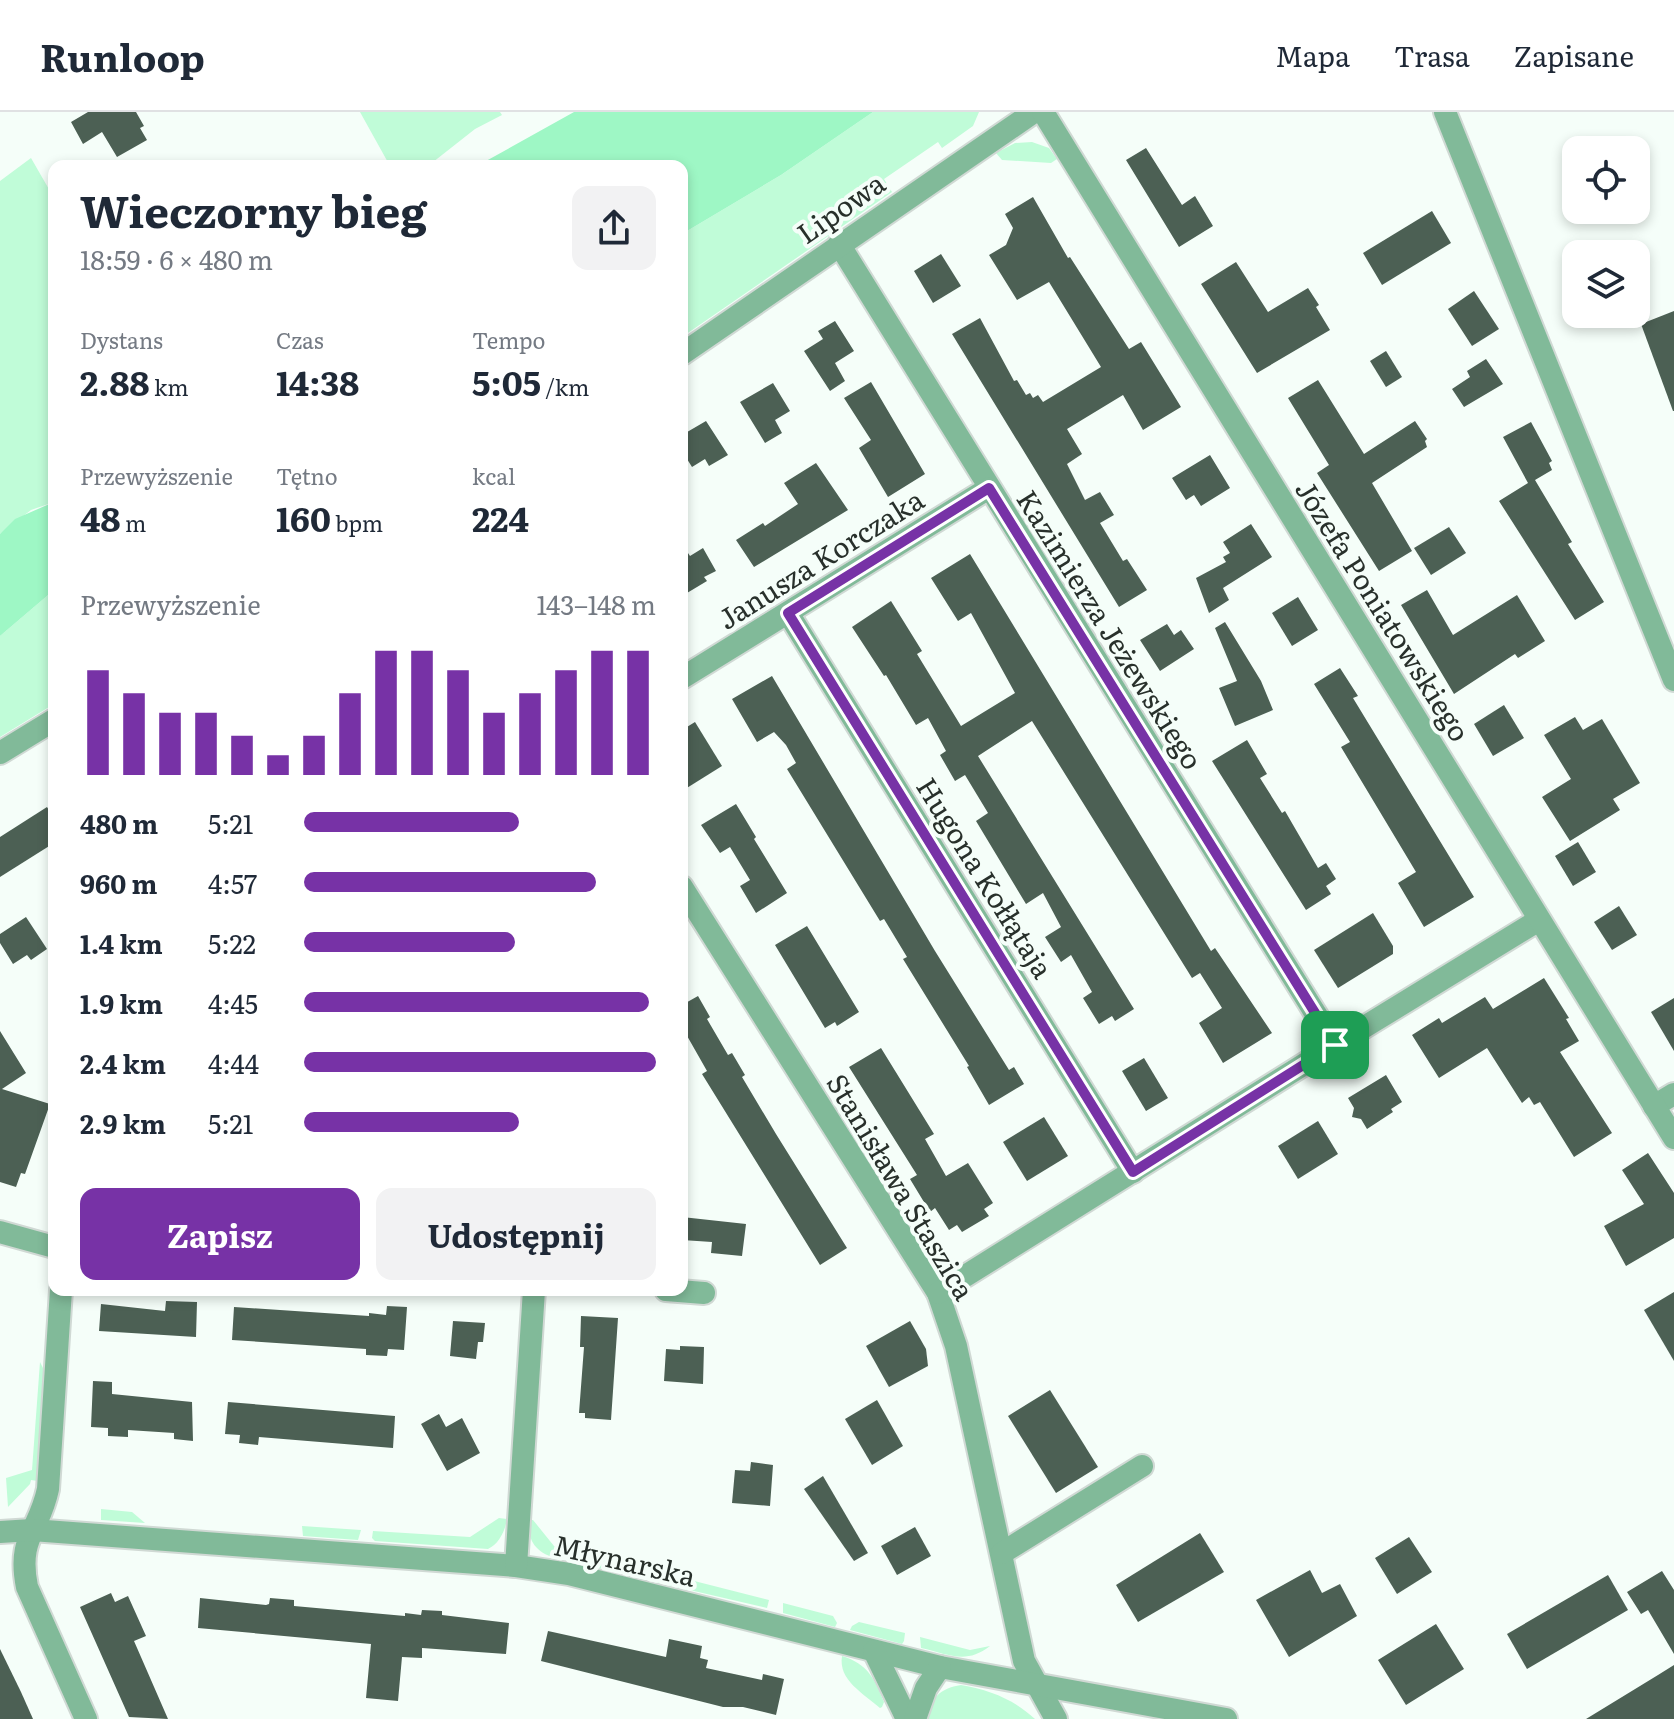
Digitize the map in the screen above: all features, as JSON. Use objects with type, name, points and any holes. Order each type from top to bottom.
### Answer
[{"type":"street","name":"Lipowa","points":[[688,350],[1034,112]]},
{"type":"street","name":"Józefa Poniatowskiego","points":[[1043,112],[1674,1138]]},
{"type":"street","points":[[1445,112],[1674,680]]},
{"type":"street","name":"Kazimierza Jeżewskiego","points":[[839,244],[1335,1045]]},
{"type":"street","name":"Janusza Korczaka","points":[[688,674],[989,488]]},
{"type":"street","name":"Hugona Kołłątaja","points":[[788,613],[1133,1172]]},
{"type":"street","points":[[0,753],[48,724]]},
{"type":"street","name":"Stanisława Staszica","points":[[688,897],[938,1293],[956,1346],[1002,1553],[1018,1641],[1035,1684],[1056,1719]]},
{"type":"street","points":[[938,1293],[1539,920]]},
{"type":"street","points":[[1654,1106],[1674,1094]]},
{"type":"street","points":[[0,1232],[48,1245]]},
{"type":"street","points":[[688,1292],[704,1293]]},
{"type":"street","points":[[61,1296],[48,1489],[25,1543],[22,1564],[27,1587],[86,1719]]},
{"type":"street","points":[[516,1566],[534,1296]]},
{"type":"street","points":[[1002,1553],[1142,1466]]},
{"type":"street","name":"Młynarska","points":[[0,1532],[32,1530],[516,1566],[569,1574],[940,1667],[1226,1719]]},
{"type":"street","points":[[874,1651],[907,1719]]},
{"type":"street","points":[[915,1719],[926,1688],[940,1667]]},
{"type":"shaded area","points":[[360,112],[500,112],[502,115],[475,129],[436,160],[387,160]]},
{"type":"shaded area","points":[[574,112],[873,112],[781,175],[688,230],[688,160],[488,160]]},
{"type":"shaded area","points":[[873,112],[979,112],[973,126],[942,148],[938,142],[884,179],[892,192],[688,333],[688,230],[781,175]]},
{"type":"shaded area","points":[[1032,142],[1049,148],[1057,159],[1051,163],[1002,160],[996,153],[1015,143]]},
{"type":"shaded area","points":[[31,158],[48,188],[48,504],[31,510],[0,534],[0,181]]},
{"type":"shaded area","points":[[48,505],[48,595],[0,636],[0,534],[15,519]]},
{"type":"shaded area","points":[[48,595],[48,708],[0,737],[0,636]]},
{"type":"shaded area","points":[[40,1362],[45,1372],[38,1481],[31,1480],[8,1507],[6,1478],[32,1470]]},
{"type":"shaded area","points":[[101,1509],[132,1512],[145,1523],[101,1520]]},
{"type":"shaded area","points":[[499,1518],[507,1519],[505,1528],[488,1549],[375,1541],[372,1538],[373,1531],[470,1537]]},
{"type":"shaded area","points":[[528,1520],[533,1520],[554,1546],[564,1549],[560,1559],[545,1554],[535,1546]]},
{"type":"shaded area","points":[[302,1526],[361,1530],[358,1540],[303,1536]]},
{"type":"shaded area","points":[[580,1553],[641,1568],[639,1575],[636,1577],[579,1563]]},
{"type":"shaded area","points":[[655,1571],[769,1600],[767,1608],[655,1582]]},
{"type":"shaded area","points":[[783,1603],[833,1616],[837,1623],[835,1627],[783,1613]]},
{"type":"shaded area","points":[[859,1622],[905,1633],[904,1641],[902,1644],[850,1630]]},
{"type":"shaded area","points":[[920,1637],[970,1650],[990,1646],[973,1655],[957,1656],[921,1648]]},
{"type":"shaded area","points":[[842,1656],[858,1663],[869,1673],[884,1702],[882,1707],[866,1697],[848,1679]]},
{"type":"shaded area","points":[[961,1685],[1001,1696],[1035,1719],[925,1719],[937,1696]]},
{"type":"building","points":[[88,112],[136,112],[147,140],[117,157],[102,132],[83,144],[71,122]]},
{"type":"building","points":[[1146,148],[1182,205],[1195,196],[1213,226],[1179,247],[1126,160]]},
{"type":"building","points":[[1033,197],[1068,258],[1129,349],[1141,342],[1181,407],[1143,430],[1123,395],[1067,429],[1082,454],[1067,464],[1085,500],[1100,492],[1114,515],[1100,523],[1123,561],[1127,559],[1147,590],[1119,607],[952,334],[980,318],[1014,381],[1017,380],[1026,395],[1030,393],[1033,398],[1038,395],[1043,402],[1101,367],[1049,282],[1017,300],[989,255],[1006,245],[1013,228],[1005,214]]},
{"type":"building","points":[[1432,211],[1451,243],[1382,285],[1363,253]]},
{"type":"building","points":[[941,254],[961,286],[933,303],[914,271]]},
{"type":"building","points":[[1236,262],[1268,312],[1308,288],[1330,330],[1257,373],[1201,284]]},
{"type":"building","points":[[1474,291],[1499,329],[1472,346],[1448,309]]},
{"type":"building","points":[[1674,311],[1674,411],[1642,328],[1650,328],[1650,320]]},
{"type":"building","points":[[835,321],[854,351],[835,363],[845,381],[830,391],[804,351],[823,339],[818,331]]},
{"type":"building","points":[[1386,351],[1402,377],[1386,387],[1370,361]]},
{"type":"building","points":[[1486,359],[1503,384],[1464,407],[1452,389],[1470,377],[1467,371]]},
{"type":"building","points":[[1318,380],[1364,454],[1415,421],[1427,439],[1427,447],[1372,483],[1412,551],[1379,571],[1317,473],[1329,465],[1288,398]]},
{"type":"building","points":[[871,382],[925,474],[888,497],[859,448],[871,440],[844,398]]},
{"type":"building","points":[[773,383],[790,411],[775,420],[782,433],[765,443],[740,402]]},
{"type":"building","points":[[706,421],[728,455],[709,466],[705,459],[692,467],[688,461],[688,432]]},
{"type":"building","points":[[1531,422],[1552,461],[1549,463],[1552,470],[1535,480],[1572,542],[1568,544],[1604,602],[1575,620],[1499,501],[1528,483],[1503,437]]},
{"type":"building","points":[[1210,455],[1230,488],[1201,506],[1194,495],[1186,500],[1172,478]]},
{"type":"building","points":[[816,463],[848,510],[754,567],[736,540],[763,523],[765,526],[798,504],[784,483]]},
{"type":"building","points":[[1251,524],[1272,557],[1223,588],[1229,600],[1209,613],[1196,578],[1226,562],[1223,557],[1230,553],[1223,542]]},
{"type":"building","points":[[1449,527],[1466,553],[1431,575],[1414,548]]},
{"type":"building","points":[[703,548],[716,571],[704,577],[707,581],[688,592],[688,553],[690,556]]},
{"type":"building","points":[[970,554],[1211,951],[1215,948],[1272,1033],[1223,1063],[1199,1023],[1222,1008],[1200,973],[1192,978],[1032,721],[978,756],[1134,1009],[1115,1021],[1112,1016],[1099,1024],[1083,998],[1092,992],[1071,955],[1061,962],[1045,937],[1061,927],[1043,893],[1026,904],[976,821],[988,813],[965,775],[955,781],[940,755],[946,751],[928,718],[916,725],[852,627],[891,601],[922,651],[917,654],[961,726],[1015,693],[971,613],[958,621],[931,578]]},
{"type":"building","points":[[1427,590],[1453,635],[1517,595],[1545,641],[1518,658],[1515,654],[1454,694],[1401,605]]},
{"type":"building","points":[[1298,597],[1318,630],[1292,646],[1272,613]]},
{"type":"building","points":[[1225,622],[1261,681],[1273,710],[1235,726],[1219,688],[1237,681],[1215,628]]},
{"type":"building","points":[[1167,624],[1174,635],[1181,630],[1194,649],[1160,671],[1140,640]]},
{"type":"building","points":[[1340,668],[1358,696],[1353,698],[1474,897],[1424,927],[1398,883],[1416,872],[1341,747],[1350,742],[1314,684]]},
{"type":"building","points":[[772,676],[935,951],[1009,1070],[1014,1067],[1024,1084],[989,1105],[969,1066],[903,959],[907,957],[884,919],[880,921],[787,769],[796,763],[786,745],[774,732],[757,742],[732,699]]},
{"type":"building","points":[[1504,705],[1524,738],[1493,756],[1474,724]]},
{"type":"building","points":[[1575,717],[1583,730],[1602,719],[1640,783],[1613,799],[1620,810],[1570,841],[1542,797],[1571,779],[1544,735]]},
{"type":"building","points":[[695,722],[722,766],[688,787],[688,726]]},
{"type":"building","points":[[1247,740],[1267,774],[1260,778],[1282,813],[1285,811],[1318,868],[1326,863],[1336,879],[1326,886],[1331,894],[1306,910],[1212,761]]},
{"type":"building","points":[[736,804],[787,893],[756,913],[740,886],[750,880],[730,847],[720,853],[701,825]]},
{"type":"building","points":[[48,809],[48,847],[0,877],[0,837]]},
{"type":"building","points":[[1578,842],[1596,872],[1573,886],[1555,856]]},
{"type":"building","points":[[1619,906],[1637,935],[1612,950],[1594,922]]},
{"type":"building","points":[[1373,913],[1393,946],[1393,954],[1338,988],[1314,950]]},
{"type":"building","points":[[26,917],[47,949],[31,960],[27,955],[13,964],[0,943],[0,934]]},
{"type":"building","points":[[807,926],[859,1012],[837,1026],[835,1022],[825,1028],[775,945]]},
{"type":"building","points":[[1544,978],[1569,1018],[1566,1019],[1579,1041],[1560,1052],[1612,1133],[1574,1157],[1540,1102],[1534,1105],[1529,1097],[1522,1103],[1487,1048],[1439,1078],[1412,1035],[1439,1018],[1442,1023],[1485,997],[1493,1009]]},
{"type":"building","points":[[698,996],[710,1017],[707,1019],[728,1055],[732,1053],[745,1075],[742,1077],[847,1248],[820,1265],[702,1074],[707,1071],[688,1038],[688,1002]]},
{"type":"building","points":[[1674,998],[1674,1051],[1651,1012]]},
{"type":"building","points":[[0,1031],[26,1073],[2,1089],[48,1103],[48,1110],[25,1174],[21,1173],[16,1187],[0,1182]]},
{"type":"building","points":[[881,1048],[934,1134],[925,1139],[946,1176],[968,1163],[993,1203],[984,1209],[989,1216],[962,1232],[957,1225],[949,1230],[935,1208],[930,1212],[910,1179],[917,1175],[849,1067]]},
{"type":"building","points":[[1144,1058],[1168,1098],[1146,1111],[1122,1071]]},
{"type":"building","points":[[1386,1075],[1402,1102],[1391,1109],[1393,1112],[1367,1129],[1361,1119],[1352,1117],[1354,1108],[1348,1098]]},
{"type":"building","points":[[1044,1117],[1068,1156],[1027,1181],[1003,1142]]},
{"type":"building","points":[[1318,1121],[1338,1154],[1298,1179],[1278,1146]]},
{"type":"building","points":[[1648,1153],[1674,1193],[1674,1238],[1626,1266],[1604,1226],[1644,1204],[1622,1170]]},
{"type":"building","points":[[688,1218],[746,1224],[742,1256],[711,1253],[712,1242],[688,1240]]},
{"type":"building","points":[[1674,1292],[1674,1361],[1644,1310]]},
{"type":"building","points":[[166,1301],[197,1302],[196,1337],[99,1331],[101,1304],[165,1311]]},
{"type":"building","points":[[387,1306],[407,1307],[404,1350],[388,1349],[387,1356],[366,1355],[366,1349],[232,1340],[234,1307],[369,1316],[369,1313],[386,1315]]},
{"type":"building","points":[[581,1316],[618,1318],[611,1420],[585,1418],[585,1413],[579,1413],[584,1347],[580,1347]]},
{"type":"building","points":[[453,1321],[485,1323],[483,1342],[478,1342],[476,1359],[450,1356]]},
{"type":"building","points":[[910,1321],[926,1349],[928,1366],[889,1387],[866,1346]]},
{"type":"building","points":[[680,1346],[704,1347],[703,1384],[664,1381],[666,1349],[680,1350]]},
{"type":"building","points":[[93,1381],[112,1382],[112,1394],[192,1402],[193,1441],[174,1439],[174,1433],[128,1430],[128,1437],[108,1436],[108,1428],[91,1427]]},
{"type":"building","points":[[1050,1390],[1098,1467],[1056,1493],[1008,1416]]},
{"type":"building","points":[[877,1400],[903,1446],[872,1465],[845,1419]]},
{"type":"building","points":[[228,1402],[395,1416],[393,1448],[259,1437],[258,1445],[239,1443],[240,1435],[225,1434]]},
{"type":"building","points":[[439,1414],[446,1427],[462,1418],[480,1453],[447,1471],[421,1424]]},
{"type":"building","points":[[751,1462],[773,1465],[770,1506],[732,1503],[735,1470],[750,1471]]},
{"type":"building","points":[[823,1476],[868,1553],[854,1561],[804,1489]]},
{"type":"building","points":[[915,1527],[931,1556],[897,1575],[881,1546]]},
{"type":"building","points":[[1200,1533],[1224,1572],[1138,1622],[1116,1585]]},
{"type":"building","points":[[1409,1537],[1432,1572],[1397,1594],[1375,1558]]},
{"type":"building","points":[[1310,1570],[1322,1593],[1340,1584],[1357,1616],[1289,1657],[1256,1600]]},
{"type":"building","points":[[1662,1571],[1674,1590],[1674,1654],[1648,1610],[1641,1614],[1627,1592]]},
{"type":"building","points":[[1608,1575],[1628,1610],[1527,1669],[1507,1634]]},
{"type":"building","points":[[111,1593],[115,1602],[128,1596],[146,1636],[134,1641],[168,1719],[129,1717],[80,1607]]},
{"type":"building","points":[[200,1598],[266,1605],[270,1598],[294,1600],[294,1606],[405,1616],[405,1613],[421,1615],[422,1610],[442,1611],[442,1615],[509,1623],[506,1654],[422,1648],[422,1658],[402,1657],[398,1701],[366,1698],[371,1644],[198,1628]]},
{"type":"building","points":[[1436,1624],[1464,1669],[1406,1705],[1378,1660]]},
{"type":"building","points":[[548,1631],[666,1657],[669,1639],[702,1646],[700,1658],[708,1660],[706,1668],[762,1680],[763,1674],[784,1679],[776,1715],[743,1707],[723,1707],[541,1661]]},
{"type":"building","points":[[0,1649],[21,1692],[33,1719],[0,1719]]},
{"type":"building","points":[[1674,1665],[1674,1719],[1586,1719],[1658,1675]]},
{"type":"route","points":[[989,488],[1335,1045],[1133,1172],[788,613],[989,488]]}]
